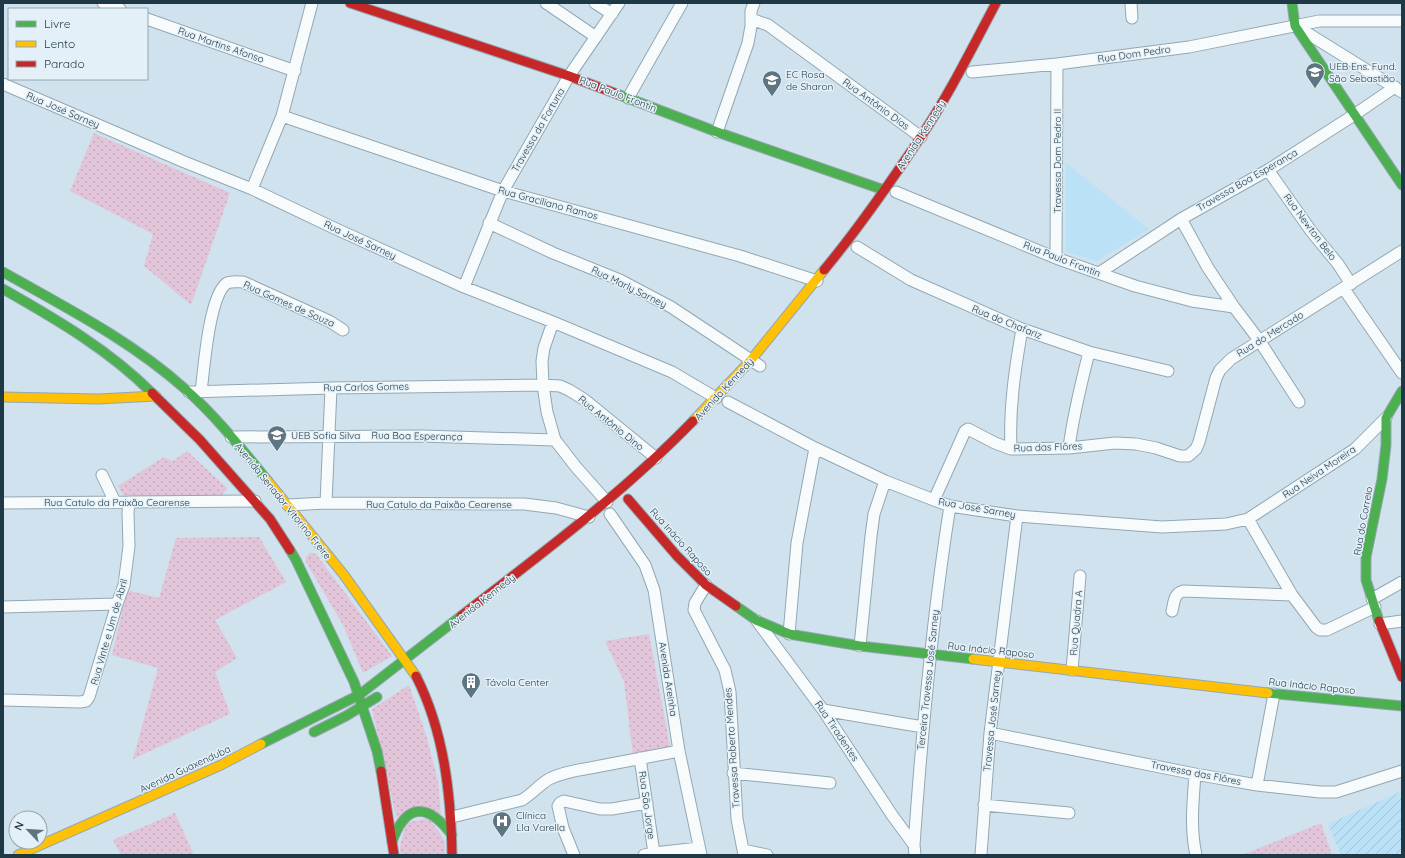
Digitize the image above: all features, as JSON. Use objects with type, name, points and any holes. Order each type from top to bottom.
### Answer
[{"type":"main road","name":"Rua Paulo Frontin","points":[[350,3],[570,76],[717,132],[884,190]]},
{"type":"main road","name":"Avenida Kennedy","points":[[756,366],[921,137],[962,67],[996,3]]},
{"type":"main road","points":[[1292,3],[1295,26],[1402,185]]},
{"type":"main road","name":"Avenida Senador Vitorino Freire","points":[[3,272],[111,334],[154,364],[189,392],[207,409],[231,437],[264,493],[270,519],[298,555],[354,682],[377,751],[383,778],[394,855]]},
{"type":"main road","name":"Avenida Senador Vitorino Freire","points":[[3,289],[51,316],[87,339],[123,366],[156,396],[200,440],[264,493],[288,505],[320,545],[406,660],[416,667],[419,680],[442,746],[448,774],[452,817],[452,855]]},
{"type":"main road","name":"Avenida Kennedy","points":[[359,695],[406,660],[607,502],[656,458],[716,398],[769,356]]},
{"type":"main road","points":[[1386,418],[1402,391]]},
{"type":"main road","name":"Avenida Kennedy","points":[[725,405],[736,393]]},
{"type":"main road","points":[[3,397],[98,399],[156,396]]},
{"type":"main road","name":"Rua do Correio","points":[[1386,418],[1386,445],[1382,479],[1366,557],[1366,580],[1380,624],[1402,677]]},
{"type":"main road","name":"Rua Inácio Raposo","points":[[619,507],[677,556],[706,585],[756,620],[789,634],[860,646],[1274,694],[1402,706]]},
{"type":"main road","points":[[308,544],[320,545]]},
{"type":"main road","points":[[403,677],[416,667]]},
{"type":"main road","points":[[303,737],[346,718],[386,690]]},
{"type":"main road","name":"Avenida Guaxenduba","points":[[18,855],[221,765],[359,695]]},
{"type":"main road","points":[[346,718],[354,718],[362,721],[369,728]]},
{"type":"main road","points":[[392,842],[400,823],[416,811],[424,811],[435,816],[445,824],[452,835]]},
{"type":"street","points":[[103,3],[117,8]]},
{"type":"street","points":[[252,189],[282,116],[312,3]]},
{"type":"street","points":[[546,3],[596,37]]},
{"type":"street","points":[[595,3],[612,14]]},
{"type":"street","name":"Travessa da Fortuna","points":[[464,287],[503,191],[570,76],[619,3]]},
{"type":"street","points":[[628,98],[682,3]]},
{"type":"street","points":[[717,132],[748,43],[754,3]]},
{"type":"street","points":[[1131,3],[1132,18]]},
{"type":"street","name":"Rua Martins Afonso","points":[[148,19],[294,71]]},
{"type":"street","name":"Rua Antônio Dias","points":[[751,19],[768,26],[921,137]]},
{"type":"street","name":"Rua Dom Pedro","points":[[972,72],[1057,64],[1190,47],[1295,26],[1308,22],[1330,20],[1402,21]]},
{"type":"street","points":[[1295,26],[1398,90]]},
{"type":"street","name":"Travessa Dom Pedro II","points":[[1056,258],[1057,64]]},
{"type":"street","name":"Rua José Sarney","points":[[3,84],[182,161],[252,189],[367,244],[464,287],[553,322],[672,372],[716,398]]},
{"type":"street","name":"Travessa Boa Esperança","points":[[1099,273],[1181,219],[1268,170],[1354,115],[1398,90]]},
{"type":"street","name":"Rua Graciliano Ramos","points":[[282,116],[503,191],[740,256],[816,281]]},
{"type":"street","name":"Rua Newton Belo","points":[[1268,170],[1311,231],[1338,264],[1347,286],[1402,372]]},
{"type":"street","name":"Rua Paulo Frontin","points":[[896,193],[1056,258],[1135,286],[1192,301],[1234,307]]},
{"type":"street","points":[[1181,219],[1208,268],[1234,307],[1260,340],[1299,402]]},
{"type":"street","name":"Rua Marly Sarney","points":[[490,223],[553,253],[620,280],[671,307],[756,366]]},
{"type":"street","name":"Rua do Chafariz","points":[[857,247],[911,280],[1022,329],[1089,352],[1168,371]]},
{"type":"street","name":"Rua do Mercado","points":[[1188,456],[1196,449],[1199,442],[1216,378],[1220,370],[1231,359],[1402,251]]},
{"type":"street","name":"Rua Gomes de Souza","points":[[201,392],[212,309],[221,290],[227,284],[242,282],[329,321],[343,330]]},
{"type":"street","points":[[553,322],[544,348],[542,361],[543,385],[547,412],[555,440],[576,467],[607,502]]},
{"type":"street","points":[[1011,449],[1010,426],[1013,385],[1022,329]]},
{"type":"street","points":[[1069,448],[1077,398],[1089,352]]},
{"type":"street","name":"Rua Carlos Gomes","points":[[189,392],[543,385]]},
{"type":"street","name":"Rua Antônio Dino","points":[[543,385],[560,386],[585,400],[656,458]]},
{"type":"street","points":[[326,503],[331,388]]},
{"type":"street","name":"Rua José Sarney","points":[[725,405],[885,481],[950,506],[1017,516],[1162,527],[1226,524],[1248,519]]},
{"type":"street","name":"Rua Neiva Moreira","points":[[1248,519],[1355,449],[1386,418]]},
{"type":"street","name":"Rua das Flôres","points":[[934,500],[966,429],[970,429],[995,443],[1011,449],[1069,448],[1115,443],[1136,444],[1156,448],[1180,456],[1188,456]]},
{"type":"street","name":"Rua Boa Esperança","points":[[231,437],[421,436],[555,440]]},
{"type":"street","points":[[789,634],[798,543],[815,448]]},
{"type":"street","points":[[102,475],[115,502]]},
{"type":"street","points":[[860,646],[870,536],[876,508],[885,481]]},
{"type":"street","name":"Rua Catulo da Paixão Cearense","points":[[3,503],[129,502],[264,493]]},
{"type":"street","name":"Rua Vinte e Um de Abril","points":[[3,700],[86,701],[92,690],[124,585],[129,546],[129,502]]},
{"type":"street","name":"Rua Catulo da Paixão Cearense","points":[[288,505],[326,503],[524,504],[556,508],[588,517]]},
{"type":"street","name":"Terceira Travessa José Sarney","points":[[915,850],[923,726],[930,654],[942,556],[950,506]]},
{"type":"street","name":"Avenida Areinha","points":[[619,507],[646,565],[654,590],[679,751],[700,852]]},
{"type":"street","name":"Travessa José Sarney","points":[[981,855],[990,733],[1017,516]]},
{"type":"street","points":[[1248,519],[1292,595],[1316,627],[1324,631],[1373,603],[1402,582]]},
{"type":"street","name":"Rua Quadra A","points":[[1072,670],[1080,576]]},
{"type":"street","name":"Travessa Roberto Mendes","points":[[706,585],[695,603],[694,610],[725,670],[728,679],[730,692],[733,773],[737,819],[743,852]]},
{"type":"street","points":[[1172,611],[1176,595],[1183,591],[1292,595]]},
{"type":"street","points":[[3,607],[117,604]]},
{"type":"street","name":"Rua Tiradentes","points":[[756,620],[823,710],[915,850]]},
{"type":"street","points":[[1380,624],[1402,621]]},
{"type":"street","points":[[1257,785],[1274,694]]},
{"type":"street","points":[[823,710],[923,726]]},
{"type":"street","name":"Travessa das Flôres","points":[[990,733],[1195,774],[1257,785],[1320,792],[1336,792],[1402,771]]},
{"type":"street","points":[[452,817],[522,800],[530,796],[539,786],[559,775],[679,751]]},
{"type":"street","name":"Rua São Jorge","points":[[640,758],[647,803],[649,854]]},
{"type":"street","points":[[733,773],[830,783]]},
{"type":"street","points":[[1195,774],[1192,836],[1196,855]]},
{"type":"street","points":[[574,855],[559,814],[558,806],[560,803],[564,801],[600,809],[612,809],[647,803]]},
{"type":"street","points":[[984,805],[1069,813]]},
{"type":"street","points":[[649,854],[700,852]]},
{"type":"street","points":[[743,852],[767,855]]},
{"type":"shaded area","points":[[94,133],[230,193],[191,305],[144,266],[153,234],[70,191]]},
{"type":"shaded area","points":[[1066,163],[1149,229],[1097,261],[1066,252]]},
{"type":"shaded area","points":[[187,451],[227,488],[222,495],[124,497],[118,486],[164,457],[173,461]]},
{"type":"shaded area","points":[[259,537],[286,582],[215,620],[237,658],[215,672],[230,714],[133,759],[158,668],[112,655],[127,590],[159,598],[176,538]]},
{"type":"shaded area","points":[[310,553],[316,554],[392,656],[363,673],[343,625],[306,562],[306,557]]},
{"type":"shaded area","points":[[649,634],[670,747],[633,756],[624,682],[605,641]]},
{"type":"shaded area","points":[[409,685],[426,735],[438,781],[441,814],[396,817],[372,709]]},
{"type":"shaded area","points":[[1402,791],[1402,852],[1396,855],[1341,855],[1328,824]]},
{"type":"shaded area","points":[[175,813],[194,855],[121,855],[113,840]]},
{"type":"shaded area","points":[[428,818],[445,842],[445,855],[401,855],[400,846],[406,823]]},
{"type":"shaded area","points":[[1321,823],[1332,855],[1242,855]]},
{"type":"traffic: fast","points":[[1292,3],[1295,26],[1402,185]]},
{"type":"traffic: fast","points":[[617,94],[717,132],[884,190]]},
{"type":"traffic: fast","points":[[3,272],[73,311],[119,339],[163,371],[206,409],[267,480]]},
{"type":"traffic: fast","points":[[3,289],[43,312],[100,349],[135,377],[152,393]]},
{"type":"traffic: fast","points":[[1379,621],[1366,580],[1366,557],[1382,479],[1386,445],[1386,418],[1402,391]]},
{"type":"traffic: fast","points":[[290,550],[354,682],[377,751],[381,771]]},
{"type":"traffic: fast","points":[[736,606],[756,620],[789,634],[860,646],[973,659]]},
{"type":"traffic: fast","points":[[261,744],[359,695],[461,616]]},
{"type":"traffic: fast","points":[[1268,693],[1402,706]]},
{"type":"traffic: fast","points":[[314,732],[346,716],[377,697]]},
{"type":"traffic: fast","points":[[392,842],[404,820],[411,814],[418,812],[426,813],[434,817],[443,824],[452,835]]},
{"type":"traffic: slow","points":[[693,421],[751,360],[824,270]]},
{"type":"traffic: slow","points":[[3,397],[98,399],[156,396]]},
{"type":"traffic: slow","points":[[267,480],[344,575],[416,676]]},
{"type":"traffic: slow","points":[[973,659],[1268,693]]},
{"type":"traffic: slow","points":[[18,855],[221,765],[261,744]]},
{"type":"traffic: jam","points":[[350,3],[569,76],[617,94]]},
{"type":"traffic: jam","points":[[824,270],[874,205],[931,122],[996,3]]},
{"type":"traffic: jam","points":[[152,393],[200,440],[270,519],[290,550]]},
{"type":"traffic: jam","points":[[461,616],[580,523],[638,474],[693,421]]},
{"type":"traffic: jam","points":[[628,499],[677,556],[706,585],[736,606]]},
{"type":"traffic: jam","points":[[1379,621],[1402,677]]},
{"type":"traffic: jam","points":[[416,676],[426,697],[444,763],[448,786],[452,855]]},
{"type":"traffic: jam","points":[[381,771],[394,855]]},
{"type":"place","name":"UEB Ens. Fund. São Sebastião","points":[[1315,89]]},
{"type":"place","name":"EC Rosa de Sharon","points":[[772,97]]},
{"type":"place","name":"UEB Sofia Silva","points":[[277,452]]},
{"type":"place","name":"Távola Center","points":[[471,699]]},
{"type":"place","name":"Clínica LIa Varella","points":[[502,838]]}]
